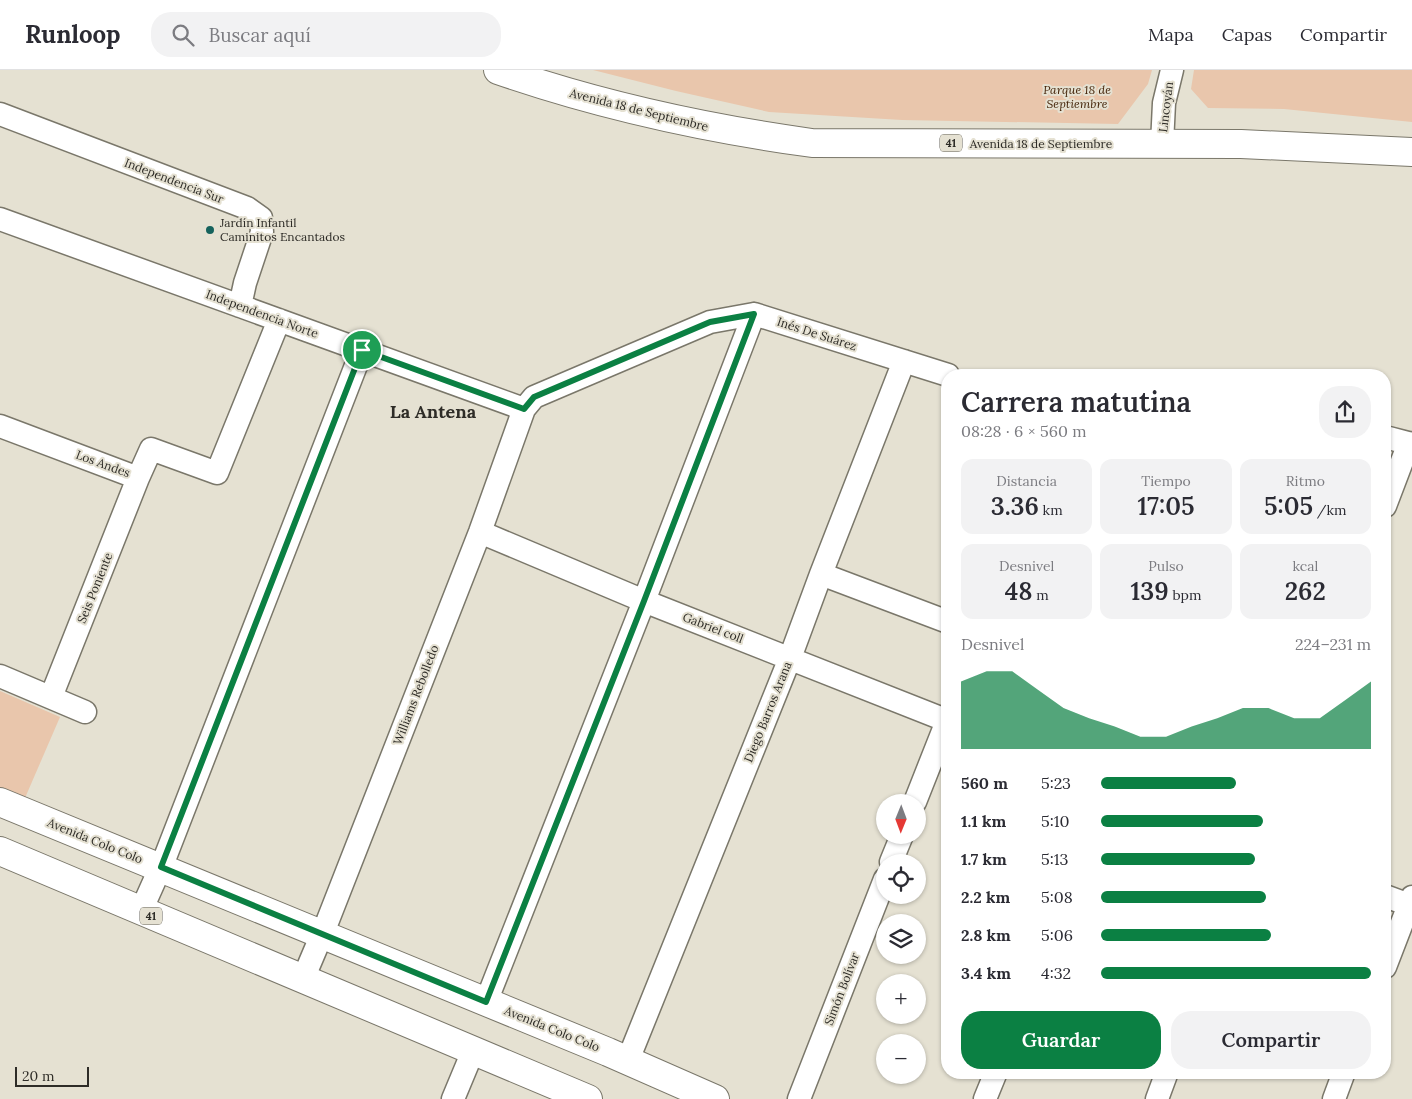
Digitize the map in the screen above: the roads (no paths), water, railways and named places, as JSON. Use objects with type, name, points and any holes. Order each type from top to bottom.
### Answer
[{"type":"main road","name":"Avenida 18 de Septiembre","points":[[498,70],[546,87],[612,106],[744,134],[812,143],[1241,144],[1412,152]]},
{"type":"main road","name":"Avenida Colo Colo","points":[[0,802],[628,1060],[715,1099]]},
{"type":"main road","name":"41","points":[[0,851],[588,1099]]},
{"type":"street","name":"Lincoyán","points":[[1162,144],[1164,103],[1172,70]]},
{"type":"street","name":"Independencia Sur","points":[[0,114],[247,208],[261,218],[262,232],[245,283],[240,306]]},
{"type":"street","name":"Independencia Norte","points":[[0,219],[524,409]]},
{"type":"street","name":"Inés De Suárez","points":[[524,409],[534,397],[710,322],[754,314],[941,373]]},
{"type":"street","points":[[486,1002],[644,601],[754,314]]},
{"type":"street","name":"Los Andes","points":[[0,426],[138,478],[151,449],[217,473],[279,320]]},
{"type":"street","points":[[141,911],[161,867],[362,350]]},
{"type":"street","name":"Diego Barros Arana","points":[[628,1060],[790,658],[904,361]]},
{"type":"street","name":"Williams Rebolledo","points":[[303,979],[480,532],[524,409]]},
{"type":"street","points":[[1391,439],[1410,444],[1391,491]]},
{"type":"street","name":"Seis Poniente","points":[[51,698],[138,478]]},
{"type":"street","name":"Gabriel coll","points":[[480,532],[644,601],[941,719]]},
{"type":"street","points":[[821,574],[941,619]]},
{"type":"street","points":[[0,676],[85,712]]},
{"type":"street","points":[[918,794],[941,736]]},
{"type":"street","points":[[1391,898],[1411,903],[1391,952]]},
{"type":"street","name":"Simón Bolívar","points":[[798,1099],[876,902]]},
{"type":"street","points":[[454,1099],[473,1051]]},
{"type":"street","points":[[985,1099],[993,1079]]},
{"type":"street","points":[[1157,1099],[1164,1079]]},
{"type":"street","points":[[1334,1099],[1341,1079]]},
{"type":"place","name":"Jardín Infantil Caminitos Encantados","points":[[210,230]]},
{"type":"district","name":"La Antena","points":[[433,412]]},
{"type":"park label","name":"Parque 18 de Septiembre","points":[[1077,97]]}]
